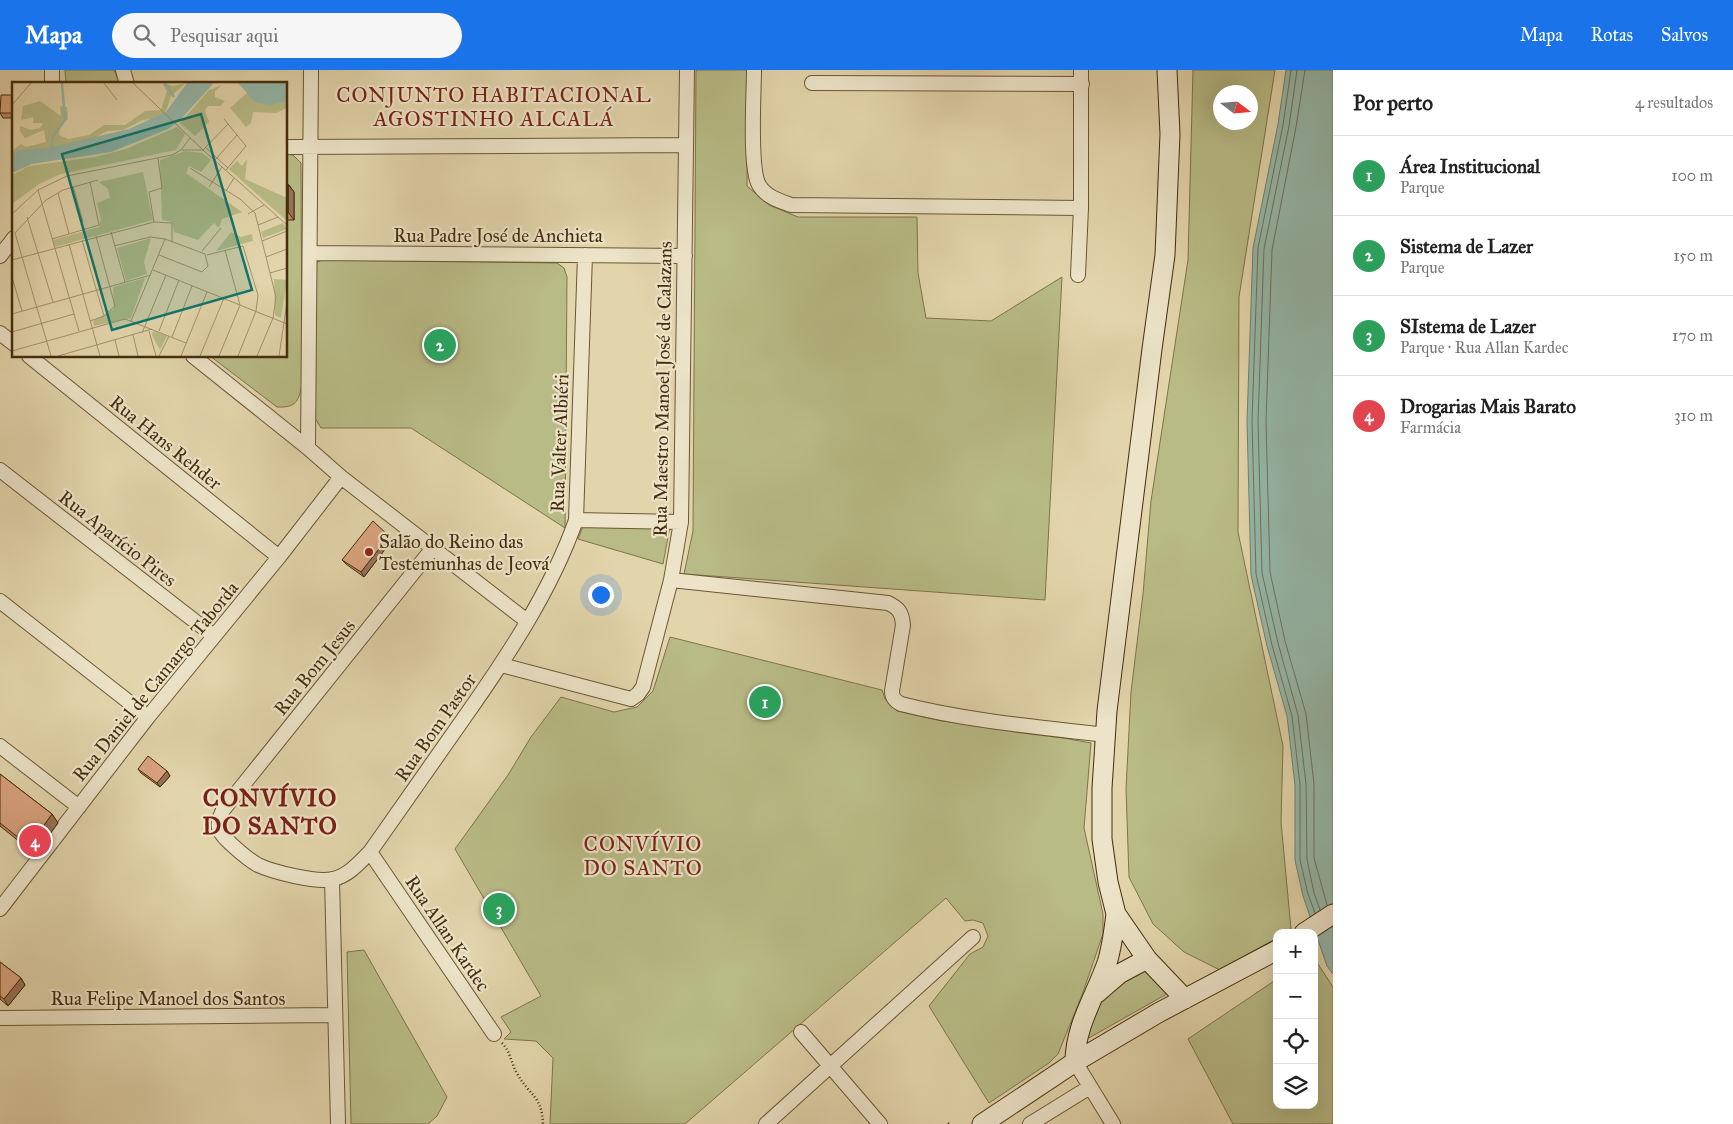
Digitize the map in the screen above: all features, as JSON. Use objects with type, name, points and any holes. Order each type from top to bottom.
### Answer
[{"type":"street","points":[[123,70],[127,82]]},
{"type":"street","points":[[308,448],[312,70]]},
{"type":"street","name":"Rua Maestro Manoel José de Calazans","points":[[501,665],[631,700],[643,687],[671,580],[681,522],[687,70]]},
{"type":"street","points":[[754,70],[754,166],[759,185],[774,199],[791,205],[1081,208]]},
{"type":"street","points":[[1078,275],[1081,208],[1081,70]]},
{"type":"street","points":[[1167,70],[1170,134],[1165,255],[1107,712],[1102,839],[1108,882],[1116,914],[1147,959],[1185,999]]},
{"type":"street","points":[[812,83],[1082,84]]},
{"type":"street","points":[[288,147],[686,145]]},
{"type":"street","points":[[0,256],[12,241]]},
{"type":"street","name":"Rua Padre José de Anchieta","points":[[311,253],[685,256]]},
{"type":"street","name":"Rua Valter Albiéri","points":[[527,621],[567,544],[576,520],[585,254]]},
{"type":"street","points":[[0,333],[12,342]]},
{"type":"street","name":"Rua Hans Rehder","points":[[31,358],[279,557]]},
{"type":"street","points":[[196,358],[308,448],[341,477],[527,621]]},
{"type":"street","name":"Rua Aparício Pires","points":[[0,470],[214,636]]},
{"type":"street","name":"Rua Daniel de Camargo Taborda","points":[[0,909],[148,717],[279,557],[341,477]]},
{"type":"street","points":[[576,520],[681,522]]},
{"type":"street","name":"Rua Bom Jesus","points":[[332,879],[311,879],[276,871],[257,864],[242,854],[223,836],[218,828],[219,820],[224,810],[433,548]]},
{"type":"street","points":[[671,580],[888,603],[895,607],[902,617],[903,625],[892,691],[895,701],[940,714],[967,719],[1106,735]]},
{"type":"street","points":[[0,601],[148,717]]},
{"type":"street","name":"Rua Bom Pastor","points":[[332,879],[348,873],[370,852],[501,665],[527,621]]},
{"type":"street","points":[[0,746],[79,807]]},
{"type":"street","name":"Rua Allan Kardec","points":[[370,852],[494,1034]]},
{"type":"street","points":[[332,879],[338,1124]]},
{"type":"street","points":[[1113,1124],[1075,1062],[1075,1048],[1078,1033],[1106,964],[1112,942],[1116,914]]},
{"type":"street","points":[[1310,929],[1333,914]]},
{"type":"street","points":[[766,1124],[973,937]]},
{"type":"street","points":[[982,1124],[1075,1062],[1185,999],[1273,953]]},
{"type":"street","points":[[1091,999],[1118,974],[1147,959]]},
{"type":"street","name":"Rua Felipe Manoel dos Santos","points":[[0,1018],[335,1015]]},
{"type":"street","points":[[801,1032],[880,1124]]},
{"type":"street","points":[[1030,1124],[1090,1087]]},
{"type":"path","points":[[494,1034],[508,1049],[518,1075],[536,1097],[542,1110],[543,1124]]},
{"type":"green space","points":[[65,70],[114,70],[119,82],[66,82]]},
{"type":"green space","points":[[696,70],[748,70],[747,186],[769,205],[798,217],[917,217],[918,273],[926,318],[991,321],[1062,277],[1045,600],[684,574],[693,531]]},
{"type":"green space","points":[[1193,70],[1275,70],[1239,297],[1238,532],[1283,746],[1281,822],[1291,929],[1273,929],[1273,940],[1220,970],[1184,952],[1153,924],[1129,877],[1126,789],[1131,692],[1143,594],[1151,501],[1188,260]]},
{"type":"green space","points":[[288,154],[293,155],[301,163],[302,384],[300,395],[296,402],[292,405],[277,407],[213,358],[288,358]]},
{"type":"green space","points":[[323,260],[557,263],[564,268],[567,277],[565,528],[411,428],[321,428],[312,413],[316,267],[317,262]]},
{"type":"green space","points":[[584,524],[670,526],[663,564],[578,539]]},
{"type":"green space","points":[[670,637],[882,690],[885,699],[897,711],[942,721],[1008,728],[1091,743],[1084,828],[1103,914],[1103,934],[1082,995],[1058,1054],[1049,1063],[989,1103],[929,1006],[970,954],[983,947],[988,936],[983,923],[973,920],[965,921],[946,898],[685,1124],[550,1124],[553,1058],[536,1041],[504,1039],[511,1032],[501,1017],[541,996],[455,849],[508,775],[531,737],[561,697],[614,712],[637,707],[653,691]]},
{"type":"green space","points":[[364,950],[447,1097],[437,1116],[428,1124],[351,1124],[347,952]]},
{"type":"green space","points":[[1318,964],[1333,987],[1333,1124],[1233,1124],[1188,1039],[1273,982],[1273,1109],[1318,1109]]},
{"type":"green space","points":[[1144,971],[1163,980],[1167,988],[1165,995],[1087,1039],[1083,1039],[1100,998],[1124,977]]},
{"type":"water","points":[[1286,70],[1333,70],[1333,974],[1327,966],[1318,940],[1318,929],[1314,929],[1303,896],[1295,860],[1295,785],[1287,716],[1267,646],[1251,575],[1247,421],[1253,248],[1278,124]]},
{"type":"building","points":[[1,95],[12,95],[12,113],[0,113]]},
{"type":"building","name":"Salão do Reino das Testemunhas de Jeová","points":[[373,521],[389,536],[361,572],[342,560]]},
{"type":"building","points":[[148,756],[167,771],[157,783],[138,769]]},
{"type":"building","points":[[0,774],[52,814],[29,846],[0,823]]},
{"type":"building","points":[[0,962],[21,978],[4,999],[0,996]]},
{"type":"place","name":"Sistema de Lazer","points":[[440,345]]},
{"type":"place","name":"Salão do Reino das Testemunhas de Jeová","points":[[369,552]]},
{"type":"place","name":"Área Institucional","points":[[765,702]]},
{"type":"place","name":"Drogarias Mais Barato","points":[[35,841]]},
{"type":"place","name":"SIstema de Lazer","points":[[499,909]]},
{"type":"district","name":"CONJUNTO HABITACIONAL AGOSTINHO ALCALÁ","points":[[494,107]]},
{"type":"district","name":"CONVÍVIO DO SANTO","points":[[270,812]]},
{"type":"district","name":"CONVÍVIO DO SANTO","points":[[643,856]]}]
